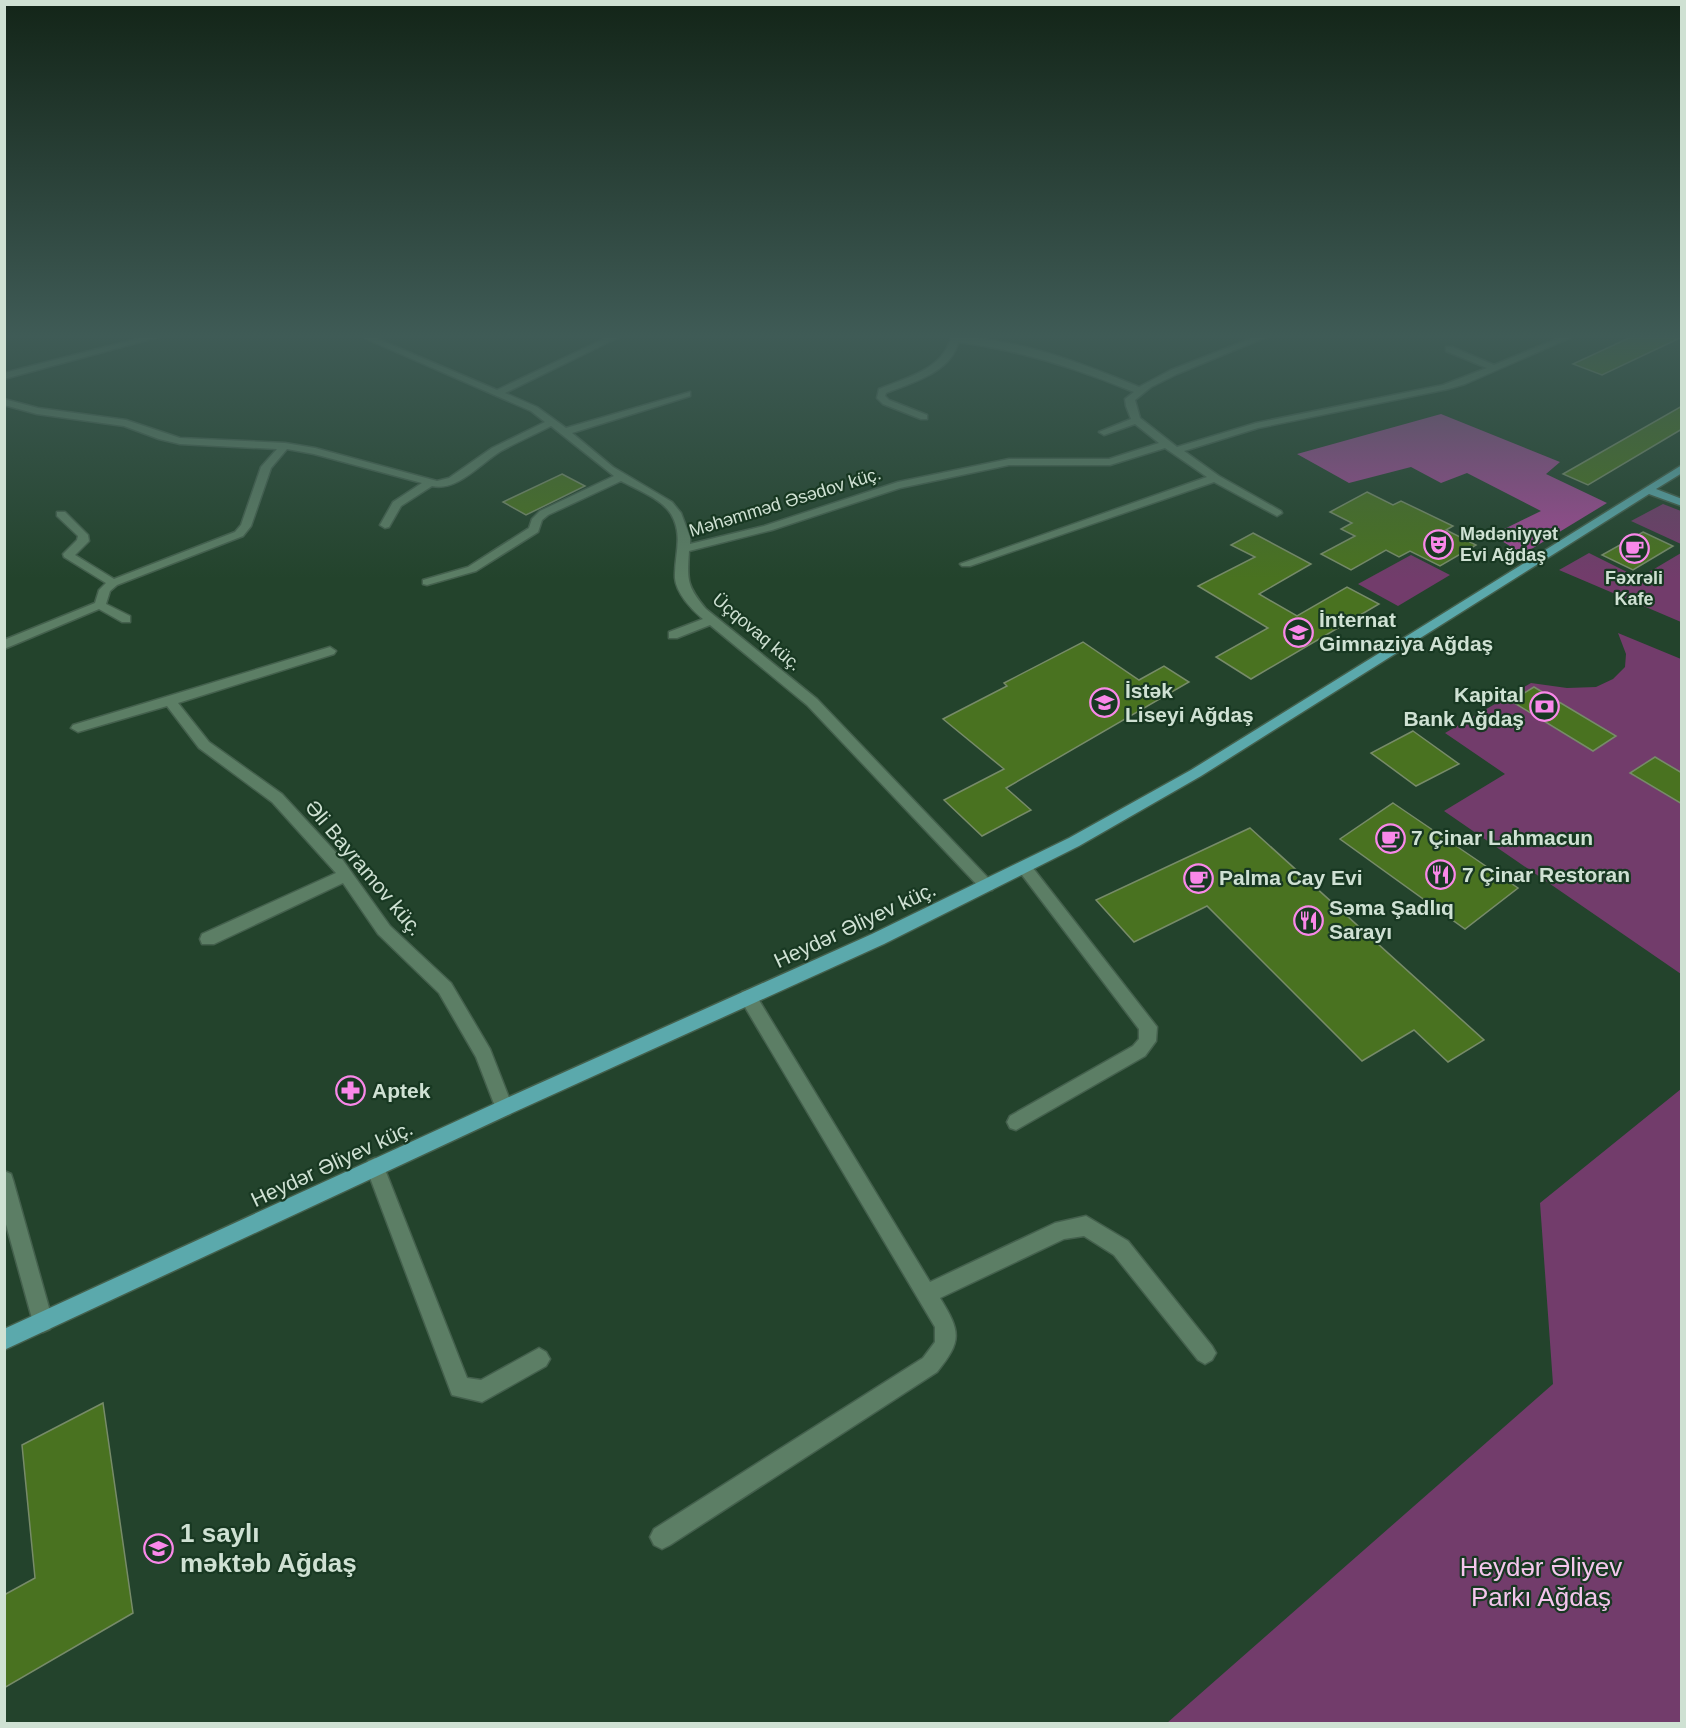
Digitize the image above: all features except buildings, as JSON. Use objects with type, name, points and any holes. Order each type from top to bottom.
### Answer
[{"type":"main road","name":"Heydər Əliyev küç.","points":[[4,1340],[748,997],[1024,867],[1196,773],[1682,468]]},
{"type":"main road","points":[[1649,490],[1682,503]]},
{"type":"street","points":[[86,418],[126,423],[162,437],[180,441],[315,451],[429,483],[446,483],[453,480],[496,450],[552,422]]},
{"type":"street","name":"Üçqovaq küç.","points":[[546,418],[621,477],[668,504],[676,513],[685,537],[681,579],[686,592],[702,612],[812,702],[987,886]]},
{"type":"street","points":[[564,432],[610,418]]},
{"type":"street","points":[[1176,450],[1256,426],[1297,418]]},
{"type":"street","points":[[1104,432],[1137,420],[1166,444],[1215,478],[1277,513]]},
{"type":"street","name":"Məhəmməd Əsədov küç.","points":[[684,549],[768,528],[898,485],[1009,462],[1110,462],[1166,444]]},
{"type":"street","points":[[4,645],[100,605],[105,590],[113,583],[239,534],[246,526],[266,466],[285,447]]},
{"type":"street","points":[[427,582],[485,562],[534,530],[537,519],[544,513],[621,477]]},
{"type":"street","points":[[966,564],[1215,478]]},
{"type":"street","points":[[385,525],[398,504],[429,483]]},
{"type":"street","points":[[61,514],[83,535],[83,541],[69,554],[70,557],[113,583]]},
{"type":"street","points":[[100,605],[126,619]]},
{"type":"street","points":[[672,635],[712,620]]},
{"type":"street","points":[[78,728],[330,651]]},
{"type":"street","name":"Əli Bayramov küç.","points":[[170,701],[204,745],[277,798],[345,875],[384,930],[445,987],[484,1054],[504,1108]]},
{"type":"street","points":[[1016,1122],[1139,1050],[1147,1041],[1148,1027],[1024,867]]},
{"type":"street","points":[[208,939],[345,875]]},
{"type":"street","points":[[662,1537],[930,1365],[945,1346],[945,1324],[748,997]]},
{"type":"street","points":[[375,1167],[460,1387],[482,1391],[539,1359]]},
{"type":"street","points":[[4,1179],[43,1322]]},
{"type":"street","points":[[927,1294],[1062,1230],[1086,1226],[1121,1248],[1205,1353]]},
{"type":"green space","points":[[1663,504],[1681,511],[1681,544],[1631,521]]},
{"type":"green space","points":[[1589,553],[1639,578],[1681,553],[1681,622],[1559,570]]},
{"type":"green space","points":[[1411,555],[1450,575],[1398,606],[1358,584]]},
{"type":"green space","points":[[1618,633],[1681,659],[1681,974],[1444,811],[1505,774],[1445,733],[1531,683],[1567,688],[1596,687],[1613,679],[1625,667],[1626,654]]},
{"type":"green space","name":"Heydər Əliyev Parkı Ağdaş","points":[[1681,1089],[1681,1723],[1167,1723],[1553,1384],[1540,1203]]},
{"type":"shaded area","points":[[1428,418],[1450,418],[1560,462],[1546,474],[1607,503],[1523,554],[1492,535],[1541,511],[1467,473],[1441,483],[1411,467],[1349,483],[1297,454]]},
{"type":"place","name":"Mədəniyyət Evi Ağdaş","points":[[1439,544]]},
{"type":"place","name":"Fəxrəli Kafe","points":[[1634,549]]},
{"type":"place","name":"İnternat Gimnaziya Ağdaş","points":[[1298,632]]},
{"type":"place","name":"İstək Liseyi Ağdaş","points":[[1104,703]]},
{"type":"place","name":"Kapital Bank Ağdaş","points":[[1545,707]]},
{"type":"place","name":"7 Çinar Lahmacun","points":[[1390,838]]},
{"type":"place","name":"7 Çinar Restoran","points":[[1441,875]]},
{"type":"place","name":"Palma Cay Evi","points":[[1198,878]]},
{"type":"place","name":"Səma Şadlıq Sarayı","points":[[1308,920]]},
{"type":"place","name":"Aptek","points":[[351,1091]]},
{"type":"place","name":"1 saylı məktəb Ağdaş","points":[[159,1548]]}]
